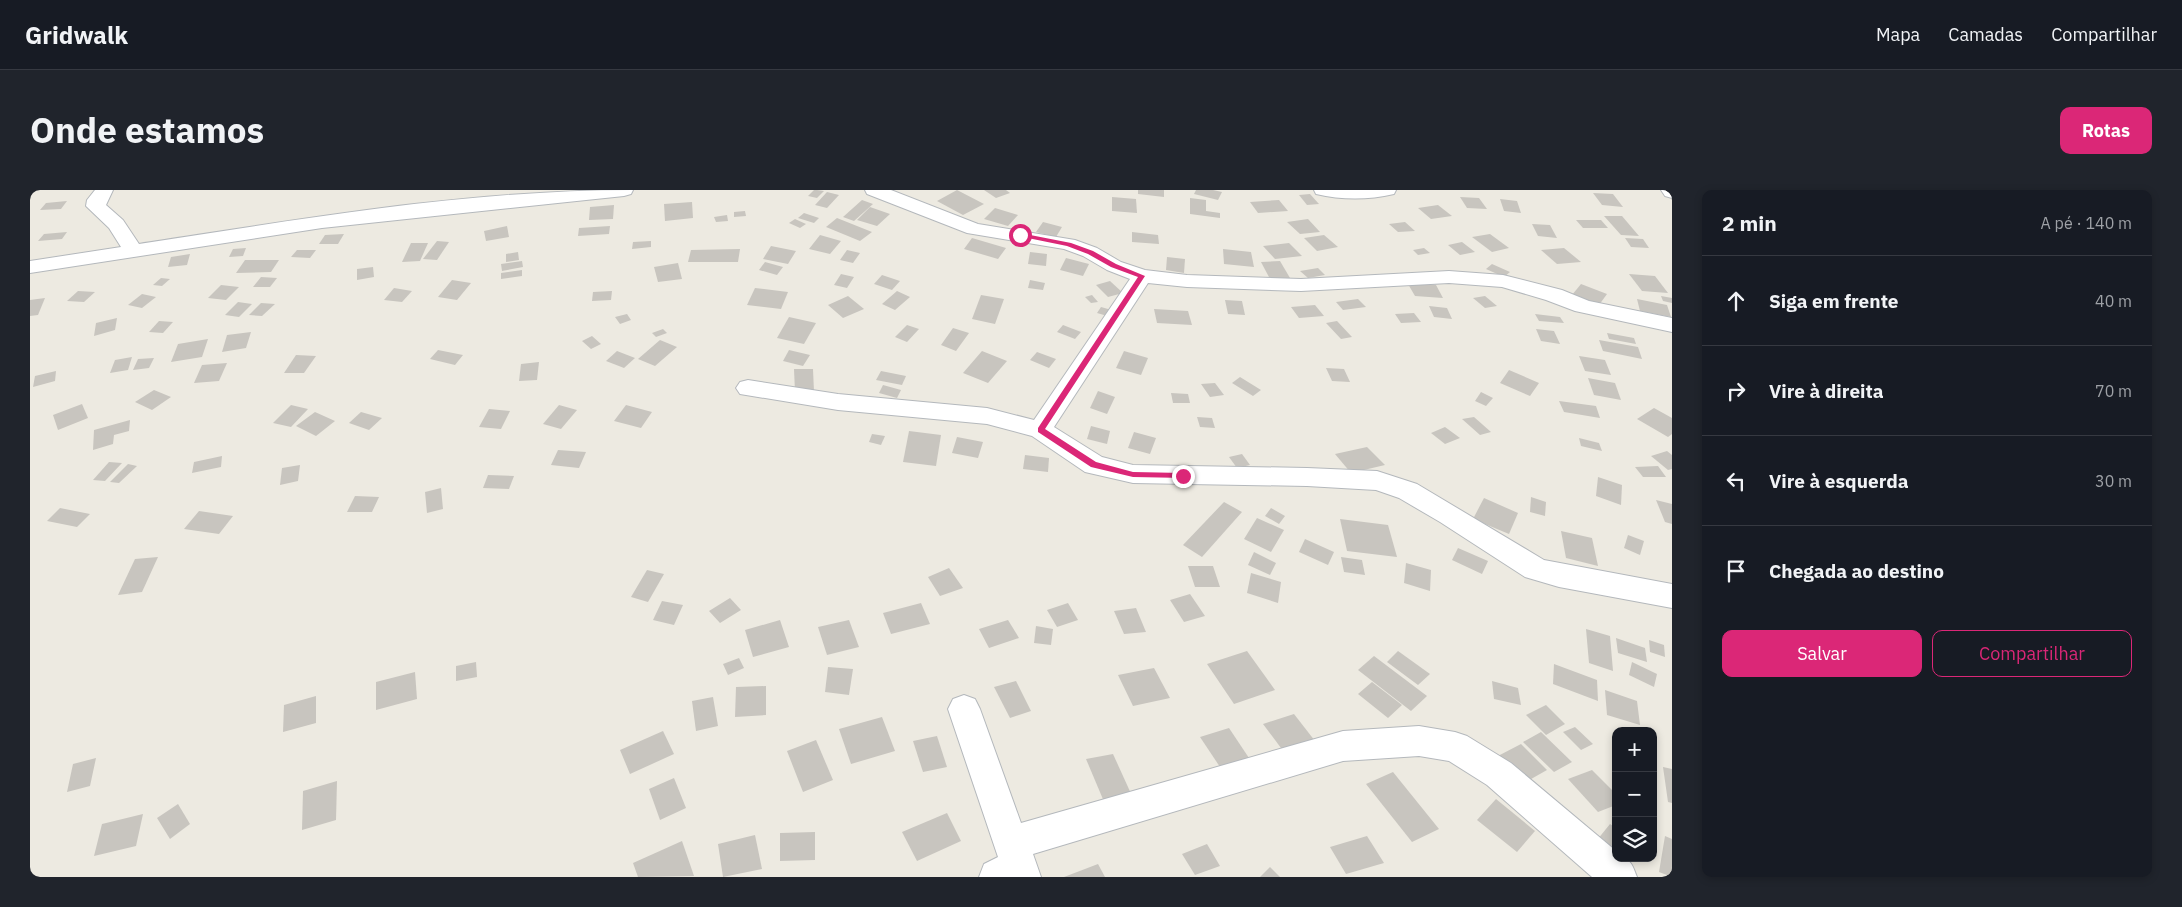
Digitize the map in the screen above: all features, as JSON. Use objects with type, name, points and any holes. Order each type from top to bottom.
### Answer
[{"type":"street","points":[[104,190],[97,200],[96,206],[116,224],[134,251]]},
{"type":"street","points":[[30,267],[322,222],[566,193],[624,190]]},
{"type":"street","points":[[874,190],[974,228],[1068,244],[1090,252],[1114,266],[1142,276],[1187,281],[1283,285],[1450,277],[1502,281],[1554,295],[1583,306],[1672,325]]},
{"type":"street","points":[[1322,190],[1354,194],[1387,190]]},
{"type":"street","points":[[1040,430],[1142,276]]},
{"type":"street","points":[[748,388],[838,402],[987,416],[1040,430],[1094,465],[1133,474],[1307,477],[1377,481],[1408,491],[1450,515],[1535,569],[1559,576],[1672,596]]},
{"type":"street","points":[[964,709],[1013,866],[1343,746],[1419,741],[1455,747],[1498,774],[1619,877]]},
{"type":"building","points":[[814,190],[824,191],[817,198],[808,196]]},
{"type":"building","points":[[957,190],[984,204],[963,215],[937,201]]},
{"type":"building","points":[[984,190],[1006,190],[1010,193],[996,198]]},
{"type":"building","points":[[1138,190],[1164,190],[1164,197],[1138,194]]},
{"type":"building","points":[[1196,190],[1222,192],[1218,200],[1194,194]]},
{"type":"building","points":[[827,192],[839,195],[827,208],[815,205]]},
{"type":"building","points":[[1593,193],[1613,194],[1623,207],[1602,205]]},
{"type":"building","points":[[1310,194],[1319,204],[1307,205],[1299,195]]},
{"type":"building","points":[[1112,197],[1136,199],[1137,213],[1112,211]]},
{"type":"building","points":[[1460,197],[1479,198],[1487,209],[1467,208]]},
{"type":"building","points":[[1190,198],[1206,200],[1206,211],[1220,213],[1220,218],[1190,214]]},
{"type":"building","points":[[1500,199],[1517,201],[1521,213],[1504,211]]},
{"type":"building","points":[[862,200],[873,204],[854,221],[843,217]]},
{"type":"building","points":[[1279,200],[1288,211],[1258,213],[1250,202]]},
{"type":"building","points":[[67,201],[61,209],[40,210],[46,203]]},
{"type":"building","points":[[692,202],[693,218],[665,221],[664,204]]},
{"type":"building","points":[[614,205],[613,219],[589,220],[590,207]]},
{"type":"building","points":[[1438,205],[1452,216],[1431,219],[1418,208]]},
{"type":"building","points":[[870,207],[890,214],[877,226],[857,220]]},
{"type":"building","points":[[995,208],[1018,215],[1008,226],[984,219]]},
{"type":"building","points":[[745,211],[746,216],[734,217],[734,212]]},
{"type":"building","points":[[804,213],[819,218],[814,223],[798,218]]},
{"type":"building","points":[[727,215],[728,221],[716,222],[714,217]]},
{"type":"building","points":[[1604,216],[1622,216],[1639,236],[1621,235]]},
{"type":"building","points":[[837,218],[872,232],[860,241],[826,227]]},
{"type":"building","points":[[795,219],[806,224],[800,228],[789,223]]},
{"type":"building","points":[[1308,219],[1320,232],[1300,234],[1287,222]]},
{"type":"building","points":[[1576,220],[1601,220],[1608,228],[1583,228]]},
{"type":"building","points":[[1043,222],[1062,227],[1056,237],[1036,232]]},
{"type":"building","points":[[1405,222],[1415,231],[1398,232],[1389,224]]},
{"type":"building","points":[[1532,224],[1550,225],[1557,238],[1538,236]]},
{"type":"building","points":[[507,226],[509,237],[486,241],[484,231]]},
{"type":"building","points":[[610,226],[609,234],[578,236],[579,228]]},
{"type":"building","points":[[67,232],[62,239],[38,241],[44,234]]},
{"type":"building","points":[[1132,232],[1158,235],[1159,244],[1132,242]]},
{"type":"building","points":[[344,234],[338,244],[319,244],[325,235]]},
{"type":"building","points":[[1490,234],[1509,248],[1492,252],[1472,237]]},
{"type":"building","points":[[820,235],[841,241],[830,254],[809,249]]},
{"type":"building","points":[[1324,235],[1338,247],[1317,251],[1304,238]]},
{"type":"building","points":[[972,238],[1006,248],[998,259],[964,249]]},
{"type":"building","points":[[1625,238],[1643,239],[1649,248],[1631,247]]},
{"type":"building","points":[[437,241],[449,242],[437,260],[423,259]]},
{"type":"building","points":[[651,241],[651,247],[632,249],[633,242]]},
{"type":"building","points":[[1462,242],[1475,252],[1460,255],[1448,245]]},
{"type":"building","points":[[411,243],[428,243],[420,261],[402,262]]},
{"type":"building","points":[[1289,243],[1302,256],[1275,259],[1263,246]]},
{"type":"building","points":[[771,246],[796,251],[788,264],[763,259]]},
{"type":"building","points":[[246,248],[243,256],[229,257],[233,249]]},
{"type":"building","points":[[1424,248],[1430,253],[1418,255],[1413,250]]},
{"type":"building","points":[[1564,248],[1581,262],[1557,264],[1541,250]]},
{"type":"building","points":[[740,249],[738,262],[688,262],[691,250]]},
{"type":"building","points":[[1223,249],[1251,252],[1254,267],[1224,264]]},
{"type":"building","points":[[297,250],[316,250],[310,258],[291,257]]},
{"type":"building","points":[[847,250],[860,253],[853,263],[840,260]]},
{"type":"building","points":[[518,252],[519,260],[506,262],[506,254]]},
{"type":"building","points":[[1030,252],[1047,254],[1046,266],[1028,264]]},
{"type":"building","points":[[190,254],[187,265],[168,267],[171,257]]},
{"type":"building","points":[[1167,257],[1185,259],[1184,273],[1166,270]]},
{"type":"building","points":[[1066,258],[1089,264],[1083,276],[1060,270]]},
{"type":"building","points":[[245,260],[279,260],[271,272],[236,273]]},
{"type":"building","points":[[522,261],[523,267],[502,271],[501,264]]},
{"type":"building","points":[[1280,261],[1290,278],[1270,279],[1261,262]]},
{"type":"building","points":[[765,262],[783,267],[777,275],[759,270]]},
{"type":"building","points":[[678,263],[682,279],[658,282],[654,267]]},
{"type":"building","points":[[1492,264],[1510,272],[1504,277],[1486,269]]},
{"type":"building","points":[[373,267],[374,277],[357,280],[357,269]]},
{"type":"building","points":[[1318,268],[1325,275],[1308,278],[1300,271]]},
{"type":"building","points":[[522,270],[522,276],[501,279],[501,273]]},
{"type":"building","points":[[841,274],[854,277],[847,288],[834,285]]},
{"type":"building","points":[[1629,274],[1655,276],[1668,293],[1642,291]]},
{"type":"building","points":[[882,275],[900,281],[892,290],[874,284]]},
{"type":"building","points":[[261,277],[277,278],[270,287],[253,287]]},
{"type":"building","points":[[161,278],[170,279],[162,286],[153,285]]},
{"type":"building","points":[[452,280],[471,283],[457,300],[438,297]]},
{"type":"building","points":[[1030,280],[1045,283],[1043,290],[1028,288]]},
{"type":"building","points":[[1110,281],[1123,293],[1108,297],[1096,285]]},
{"type":"building","points":[[1408,284],[1436,285],[1443,298],[1415,296]]},
{"type":"building","points":[[1581,284],[1607,294],[1599,305],[1572,295]]},
{"type":"building","points":[[221,285],[239,287],[226,300],[208,298]]},
{"type":"building","points":[[394,288],[412,291],[402,302],[384,300]]},
{"type":"building","points":[[755,288],[788,292],[781,309],[747,305]]},
{"type":"building","points":[[78,291],[95,292],[84,302],[67,301]]},
{"type":"building","points":[[612,291],[611,300],[592,301],[593,292]]},
{"type":"building","points":[[897,291],[910,297],[895,310],[882,304]]},
{"type":"building","points":[[142,294],[156,297],[142,308],[128,305]]},
{"type":"building","points":[[981,295],[1004,299],[995,324],[972,319]]},
{"type":"building","points":[[1092,295],[1098,302],[1091,303],[1085,297]]},
{"type":"building","points":[[848,296],[864,309],[843,318],[828,305]]},
{"type":"building","points":[[1485,296],[1497,306],[1485,308],[1473,298]]},
{"type":"building","points":[[1661,296],[1672,298],[1672,303],[1663,301]]},
{"type":"building","points":[[45,298],[38,315],[30,316],[30,300]]},
{"type":"building","points":[[1358,299],[1366,307],[1343,310],[1336,302]]},
{"type":"building","points":[[1637,299],[1667,305],[1671,317],[1640,311]]},
{"type":"building","points":[[1225,300],[1242,301],[1245,315],[1228,314]]},
{"type":"building","points":[[238,302],[252,304],[239,317],[225,315]]},
{"type":"building","points":[[261,303],[275,304],[262,316],[249,315]]},
{"type":"building","points":[[1315,305],[1324,316],[1299,318],[1291,307]]},
{"type":"building","points":[[1429,306],[1447,308],[1452,319],[1434,317]]},
{"type":"building","points":[[1101,307],[1115,311],[1111,317],[1097,313]]},
{"type":"building","points":[[1154,309],[1188,311],[1192,325],[1157,323]]},
{"type":"building","points":[[1414,313],[1421,322],[1401,323],[1395,314]]},
{"type":"building","points":[[627,314],[631,320],[620,324],[615,317]]},
{"type":"building","points":[[1535,314],[1560,317],[1564,323],[1539,321]]},
{"type":"building","points":[[789,317],[816,323],[804,344],[777,338]]},
{"type":"building","points":[[117,318],[115,330],[94,336],[96,323]]},
{"type":"building","points":[[159,321],[173,322],[163,333],[149,332]]},
{"type":"building","points":[[1337,321],[1352,337],[1341,339],[1326,323]]},
{"type":"building","points":[[907,325],[919,329],[907,342],[895,337]]},
{"type":"building","points":[[1063,325],[1081,332],[1075,339],[1057,332]]},
{"type":"building","points":[[953,328],[969,333],[956,351],[941,345]]},
{"type":"building","points":[[663,329],[667,333],[656,337],[652,333]]},
{"type":"building","points":[[1536,329],[1554,331],[1560,344],[1541,341]]},
{"type":"building","points":[[251,332],[246,348],[222,352],[227,335]]},
{"type":"building","points":[[1607,333],[1634,338],[1636,344],[1609,339]]},
{"type":"building","points":[[592,336],[601,344],[591,349],[582,341]]},
{"type":"building","points":[[208,339],[202,357],[171,362],[178,344]]},
{"type":"building","points":[[660,340],[677,347],[655,366],[638,359]]},
{"type":"building","points":[[1599,340],[1638,347],[1642,359],[1603,351]]},
{"type":"building","points":[[438,350],[463,355],[455,365],[430,359]]},
{"type":"building","points":[[789,350],[810,355],[803,366],[783,361]]},
{"type":"building","points":[[617,351],[635,358],[624,368],[606,361]]},
{"type":"building","points":[[982,351],[1007,361],[988,383],[963,373]]},
{"type":"building","points":[[1124,351],[1148,358],[1141,375],[1116,368]]},
{"type":"building","points":[[1037,352],[1056,359],[1049,368],[1030,360]]},
{"type":"building","points":[[296,355],[316,356],[304,373],[284,373]]},
{"type":"building","points":[[1579,356],[1605,360],[1611,375],[1585,371]]},
{"type":"building","points":[[132,357],[128,370],[110,373],[115,360]]},
{"type":"building","points":[[154,358],[149,368],[133,370],[138,359]]},
{"type":"building","points":[[539,362],[537,380],[519,381],[521,364]]},
{"type":"building","points":[[227,363],[219,381],[194,383],[202,365]]},
{"type":"building","points":[[1326,368],[1344,369],[1350,382],[1332,381]]},
{"type":"building","points":[[794,369],[813,369],[814,392],[795,392]]},
{"type":"building","points":[[1509,370],[1539,383],[1530,396],[1500,383]]},
{"type":"building","points":[[56,371],[55,381],[33,387],[35,376]]},
{"type":"building","points":[[881,371],[906,376],[902,385],[876,380]]},
{"type":"building","points":[[1240,377],[1261,390],[1253,396],[1232,383]]},
{"type":"building","points":[[1588,378],[1615,383],[1621,400],[1594,395]]},
{"type":"building","points":[[1215,383],[1224,395],[1210,397],[1201,384]]},
{"type":"building","points":[[883,385],[901,390],[897,398],[879,393]]},
{"type":"building","points":[[154,390],[171,397],[152,410],[135,402]]},
{"type":"building","points":[[1098,391],[1115,397],[1107,414],[1090,408]]},
{"type":"building","points":[[1481,392],[1493,398],[1486,406],[1475,401]]},
{"type":"building","points":[[1171,393],[1188,394],[1190,403],[1173,403]]},
{"type":"building","points":[[1559,401],[1596,406],[1600,418],[1564,412]]},
{"type":"building","points":[[82,404],[88,418],[58,430],[53,415]]},
{"type":"building","points":[[291,405],[308,409],[291,427],[273,423]]},
{"type":"building","points":[[559,405],[577,410],[561,429],[543,424]]},
{"type":"building","points":[[626,405],[652,412],[641,428],[614,421]]},
{"type":"building","points":[[1654,408],[1672,418],[1672,434],[1668,437],[1637,419]]},
{"type":"building","points":[[489,409],[510,411],[501,429],[479,427]]},
{"type":"building","points":[[315,412],[335,421],[316,436],[296,426]]},
{"type":"building","points":[[361,412],[382,418],[369,430],[349,423]]},
{"type":"building","points":[[1197,417],[1212,418],[1215,428],[1200,427]]},
{"type":"building","points":[[1474,417],[1491,432],[1480,435],[1462,419]]},
{"type":"building","points":[[130,420],[129,431],[114,435],[113,444],[93,450],[94,430]]},
{"type":"building","points":[[1091,426],[1110,431],[1107,444],[1087,439]]},
{"type":"building","points":[[1445,427],[1460,438],[1445,444],[1431,433]]},
{"type":"building","points":[[909,431],[941,435],[936,466],[903,462]]},
{"type":"building","points":[[1134,432],[1156,438],[1150,454],[1128,448]]},
{"type":"building","points":[[872,434],[885,436],[881,445],[869,442]]},
{"type":"building","points":[[957,437],[983,442],[978,458],[952,453]]},
{"type":"building","points":[[1579,438],[1599,443],[1602,451],[1581,446]]},
{"type":"building","points":[[1367,447],[1385,465],[1351,473],[1335,454]]},
{"type":"building","points":[[558,450],[586,452],[579,468],[551,465]]},
{"type":"building","points":[[1667,451],[1672,455],[1672,469],[1668,470],[1651,456]]},
{"type":"building","points":[[1242,454],[1250,465],[1237,468],[1229,457]]},
{"type":"building","points":[[1025,455],[1049,458],[1048,472],[1023,469]]},
{"type":"building","points":[[222,456],[221,467],[192,473],[194,462]]},
{"type":"building","points":[[109,462],[122,463],[105,481],[93,480]]},
{"type":"building","points":[[128,464],[137,466],[119,483],[110,482]]},
{"type":"building","points":[[300,465],[298,481],[280,485],[282,468]]},
{"type":"building","points":[[1658,466],[1666,477],[1643,477],[1635,467]]},
{"type":"building","points":[[488,475],[514,476],[509,489],[483,488]]},
{"type":"building","points":[[1598,477],[1622,485],[1621,505],[1596,496]]},
{"type":"building","points":[[441,488],[443,509],[427,513],[425,492]]},
{"type":"building","points":[[355,496],[379,497],[372,512],[347,512]]},
{"type":"building","points":[[1531,497],[1546,502],[1545,516],[1530,512]]},
{"type":"building","points":[[1484,498],[1518,513],[1509,534],[1473,519]]},
{"type":"building","points":[[1656,500],[1672,504],[1672,524],[1665,522]]},
{"type":"building","points":[[1224,502],[1242,512],[1202,557],[1183,545]]},
{"type":"building","points":[[60,508],[90,514],[77,527],[47,521]]},
{"type":"building","points":[[1271,508],[1285,516],[1279,524],[1265,516]]},
{"type":"building","points":[[199,511],[233,516],[219,534],[184,529]]},
{"type":"building","points":[[1257,518],[1284,530],[1271,552],[1244,539]]},
{"type":"building","points":[[1340,519],[1388,525],[1397,557],[1347,551]]},
{"type":"building","points":[[1561,531],[1592,538],[1598,566],[1566,558]]},
{"type":"building","points":[[1628,535],[1644,541],[1640,555],[1624,548]]},
{"type":"building","points":[[1305,539],[1334,552],[1328,565],[1299,552]]},
{"type":"building","points":[[1458,548],[1488,561],[1482,574],[1452,560]]},
{"type":"building","points":[[1254,552],[1276,563],[1270,575],[1248,565]]},
{"type":"building","points":[[158,557],[142,592],[118,595],[135,559]]},
{"type":"building","points":[[1341,557],[1362,560],[1365,575],[1344,572]]},
{"type":"building","points":[[1406,563],[1431,570],[1430,591],[1404,583]]},
{"type":"building","points":[[1188,566],[1213,566],[1220,587],[1195,587]]},
{"type":"building","points":[[949,568],[963,588],[940,596],[928,577]]},
{"type":"building","points":[[647,570],[664,574],[648,602],[631,597]]},
{"type":"building","points":[[1251,573],[1281,582],[1278,603],[1247,593]]},
{"type":"building","points":[[1190,594],[1205,616],[1184,622],[1170,600]]},
{"type":"building","points":[[730,598],[741,610],[720,623],[709,611]]},
{"type":"building","points":[[662,601],[683,605],[674,625],[653,620]]},
{"type":"building","points":[[921,603],[930,624],[891,634],[883,613]]},
{"type":"building","points":[[1068,603],[1078,620],[1057,627],[1047,610]]},
{"type":"building","points":[[1136,608],[1146,632],[1124,634],[1114,611]]},
{"type":"building","points":[[780,620],[789,647],[753,657],[745,630]]},
{"type":"building","points":[[849,620],[859,647],[827,655],[818,627]]},
{"type":"building","points":[[1008,620],[1019,638],[989,648],[979,629]]},
{"type":"building","points":[[1036,626],[1053,629],[1051,645],[1034,643]]},
{"type":"building","points":[[1586,629],[1610,636],[1613,671],[1589,663]]},
{"type":"building","points":[[1616,638],[1645,648],[1647,662],[1618,653]]},
{"type":"building","points":[[1649,640],[1664,645],[1665,657],[1650,652]]},
{"type":"building","points":[[1247,651],[1275,690],[1234,704],[1207,664]]},
{"type":"building","points":[[1398,651],[1430,674],[1418,685],[1387,662]]},
{"type":"building","points":[[1374,656],[1427,696],[1411,711],[1358,670]]},
{"type":"building","points":[[739,658],[744,668],[728,675],[723,664]]},
{"type":"building","points":[[476,662],[477,677],[456,681],[456,666]]},
{"type":"building","points":[[1632,662],[1657,674],[1654,687],[1629,675]]},
{"type":"building","points":[[1554,664],[1597,680],[1598,701],[1553,684]]},
{"type":"building","points":[[828,667],[853,669],[849,695],[825,692]]},
{"type":"building","points":[[1154,668],[1170,698],[1133,706],[1118,675]]},
{"type":"building","points":[[415,672],[417,699],[376,710],[376,682]]},
{"type":"building","points":[[1016,681],[1031,711],[1010,718],[994,687]]},
{"type":"building","points":[[1492,681],[1518,688],[1521,705],[1494,699]]},
{"type":"building","points":[[1372,682],[1402,705],[1388,718],[1358,694]]},
{"type":"building","points":[[766,686],[766,715],[735,717],[736,687]]},
{"type":"building","points":[[1605,690],[1637,701],[1640,725],[1607,715]]},
{"type":"building","points":[[316,696],[316,723],[283,732],[284,705]]},
{"type":"building","points":[[713,697],[718,726],[696,731],[692,701]]},
{"type":"building","points":[[1546,705],[1565,724],[1546,735],[1526,715]]},
{"type":"building","points":[[1294,714],[1315,741],[1284,752],[1263,724]]},
{"type":"building","points":[[882,717],[895,751],[851,764],[839,729]]},
{"type":"building","points":[[1575,727],[1593,744],[1581,750],[1563,732]]},
{"type":"building","points":[[1229,728],[1249,758],[1220,767],[1200,737]]},
{"type":"building","points":[[663,731],[674,754],[630,774],[620,750]]},
{"type":"building","points":[[1541,732],[1572,762],[1554,772],[1523,742]]},
{"type":"building","points":[[937,736],[947,767],[923,772],[913,741]]},
{"type":"building","points":[[816,740],[833,780],[803,792],[787,751]]},
{"type":"building","points":[[1521,744],[1547,770],[1522,784],[1496,757]]},
{"type":"building","points":[[1113,754],[1133,798],[1105,804],[1086,759]]},
{"type":"building","points":[[96,758],[90,786],[67,792],[73,764]]},
{"type":"building","points":[[1663,767],[1672,769],[1672,803],[1668,802]]},
{"type":"building","points":[[1592,770],[1612,790],[1612,807],[1598,812],[1568,779]]},
{"type":"building","points":[[1393,772],[1439,829],[1412,842],[1366,784]]},
{"type":"building","points":[[674,778],[686,808],[660,820],[649,789]]},
{"type":"building","points":[[337,781],[336,820],[302,830],[303,791]]},
{"type":"building","points":[[1496,799],[1535,831],[1517,852],[1477,820]]},
{"type":"building","points":[[178,804],[190,824],[170,839],[157,818]]},
{"type":"building","points":[[947,813],[961,841],[917,861],[902,832]]},
{"type":"building","points":[[143,814],[136,846],[94,856],[102,824]]},
{"type":"building","points":[[1610,824],[1612,825],[1612,860],[1593,845]]},
{"type":"building","points":[[815,832],[815,860],[780,861],[780,833]]},
{"type":"building","points":[[755,835],[762,869],[723,877],[718,844]]},
{"type":"building","points":[[1367,836],[1384,863],[1346,874],[1330,847]]},
{"type":"building","points":[[1665,836],[1672,839],[1672,877],[1659,872]]},
{"type":"building","points":[[682,841],[694,876],[638,877],[633,863]]},
{"type":"building","points":[[1207,844],[1220,866],[1195,875],[1182,854]]},
{"type":"building","points":[[1614,862],[1629,862],[1623,869]]},
{"type":"building","points":[[1098,864],[1105,877],[1064,877]]},
{"type":"building","points":[[1270,867],[1280,877],[1260,877]]},
{"type":"route","points":[[1020,235],[1068,244],[1090,252],[1114,266],[1142,276],[1040,430],[1094,465],[1133,474],[1183,476]]}]
